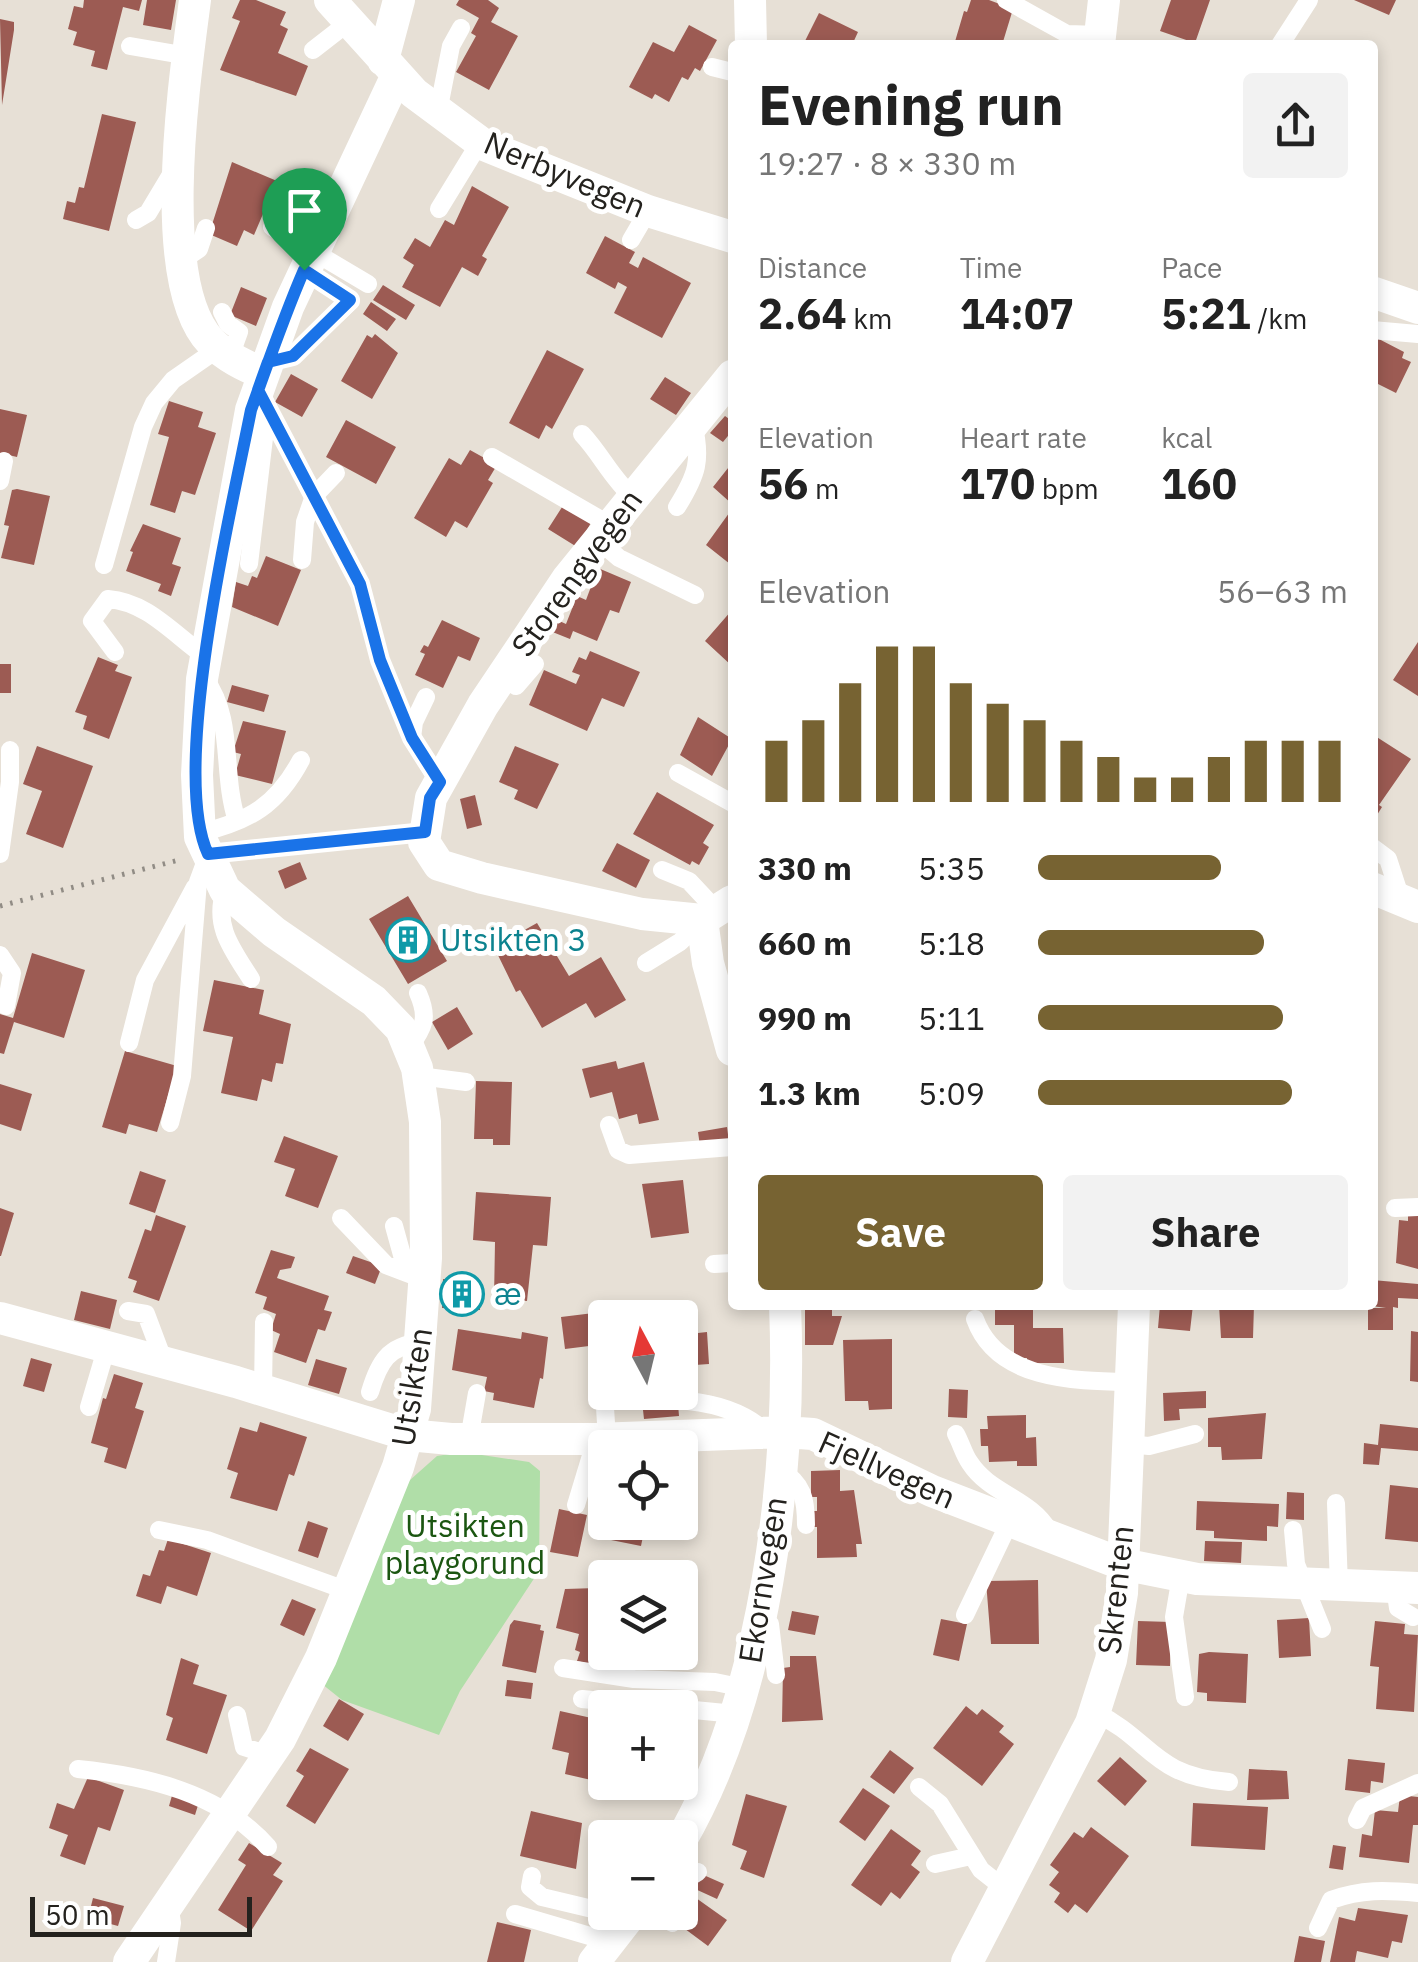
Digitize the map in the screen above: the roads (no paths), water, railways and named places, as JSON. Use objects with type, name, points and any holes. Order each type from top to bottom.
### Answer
[{"type":"street","points":[[195,0],[178,164],[190,301],[209,340],[264,375]]},
{"type":"street","points":[[208,865],[197,776],[204,667],[244,448],[264,375],[390,68],[399,0]]},
{"type":"street","points":[[750,0],[750,40]]},
{"type":"street","points":[[1099,40],[1104,0]]},
{"type":"street","name":"Nerbyvegen","points":[[339,11],[390,68],[438,112],[480,142],[648,211],[728,236]]},
{"type":"street","points":[[1378,294],[1418,308]]},
{"type":"street","name":"Storengvegen","points":[[717,911],[642,914],[482,878],[440,865],[424,842],[430,798],[503,676],[568,578],[694,413],[728,380]]},
{"type":"street","name":"Utsikten","points":[[129,1962],[269,1755],[321,1658],[398,1468],[415,1409],[421,1342],[416,1276],[425,1122],[414,1062],[402,1029],[374,1001],[274,932],[208,865]]},
{"type":"street","points":[[717,911],[708,964],[728,1028]]},
{"type":"street","name":"Ekornvegen","points":[[691,1820],[710,1783],[739,1701],[758,1623],[779,1470],[775,1432],[788,1389],[785,1310]]},
{"type":"street","name":"Skrenten","points":[[967,1962],[1094,1712],[1111,1660],[1122,1564],[1134,1310]]},
{"type":"street","name":"Fjellvegen","points":[[0,1318],[408,1435],[588,1439]]},
{"type":"street","name":"Fjellvegen","points":[[698,1435],[814,1434],[932,1491],[1122,1564],[1181,1576],[1339,1586],[1409,1597]]},
{"type":"lane","points":[[1006,0],[1066,34],[1099,40]]},
{"type":"lane","points":[[1283,40],[1309,0]]},
{"type":"lane","points":[[313,50],[339,11]]},
{"type":"lane","points":[[438,112],[451,46],[461,28]]},
{"type":"lane","points":[[130,46],[188,56]]},
{"type":"lane","points":[[712,67],[728,71]]},
{"type":"lane","points":[[439,209],[480,142]]},
{"type":"lane","points":[[136,220],[148,213],[178,164]]},
{"type":"lane","points":[[632,240],[648,211]]},
{"type":"lane","points":[[272,227],[350,300],[293,356],[264,375],[274,420],[360,584],[380,660],[412,738],[440,782]]},
{"type":"lane","points":[[184,259],[199,249],[206,228]]},
{"type":"lane","points":[[309,260],[368,284]]},
{"type":"lane","points":[[104,565],[154,402],[172,380],[224,352],[239,332],[228,324],[222,312]]},
{"type":"lane","points":[[1378,331],[1418,334]]},
{"type":"lane","points":[[676,507],[694,479],[699,448],[694,413]]},
{"type":"lane","points":[[249,564],[264,438],[274,420]]},
{"type":"lane","points":[[582,434],[602,454],[617,483],[632,497]]},
{"type":"lane","points":[[492,457],[604,533],[619,558],[695,595]]},
{"type":"lane","points":[[0,481],[4,461]]},
{"type":"lane","points":[[302,560],[305,522],[314,496],[336,473]]},
{"type":"lane","points":[[115,652],[92,621],[108,599],[124,600],[146,611],[204,667],[226,721],[228,793],[237,821]]},
{"type":"lane","points":[[503,676],[516,686],[535,664]]},
{"type":"lane","points":[[412,738],[414,722],[426,697]]},
{"type":"lane","points":[[0,854],[10,782],[10,750]]},
{"type":"lane","points":[[130,1044],[145,980],[208,865],[237,821],[284,792],[301,760]]},
{"type":"lane","points":[[678,773],[728,801]]},
{"type":"lane","points":[[1378,852],[1388,859],[1397,898]]},
{"type":"lane","points":[[208,865],[224,938],[251,979]]},
{"type":"lane","points":[[170,1123],[182,1076],[208,865]]},
{"type":"lane","points":[[646,964],[717,911],[689,881],[662,870]]},
{"type":"lane","points":[[0,955],[12,973],[6,1006]]},
{"type":"lane","points":[[418,994],[426,1012],[414,1062],[466,1082]]},
{"type":"lane","points":[[609,1125],[618,1150],[629,1155],[728,1147]]},
{"type":"lane","points":[[1396,1208],[1418,1208]]},
{"type":"lane","points":[[341,1218],[386,1265],[416,1276]]},
{"type":"lane","points":[[394,1226],[416,1276]]},
{"type":"lane","points":[[128,1311],[146,1314],[164,1362]]},
{"type":"lane","points":[[974,1319],[982,1340],[1000,1358],[1021,1368],[1097,1382],[1130,1382]]},
{"type":"lane","points":[[262,1391],[264,1322]]},
{"type":"lane","points":[[370,1392],[378,1364],[398,1344],[421,1342]]},
{"type":"lane","points":[[90,1408],[107,1346]]},
{"type":"lane","points":[[469,1439],[478,1394]]},
{"type":"lane","points":[[698,1402],[750,1418],[775,1432]]},
{"type":"lane","points":[[956,1434],[970,1465],[991,1484],[1020,1498],[1043,1520],[1054,1540]]},
{"type":"lane","points":[[1127,1444],[1149,1446],[1195,1434]]},
{"type":"lane","points":[[779,1470],[796,1479],[803,1491],[806,1526]]},
{"type":"lane","points":[[576,1505],[588,1475]]},
{"type":"lane","points":[[1336,1502],[1339,1586]]},
{"type":"lane","points":[[966,1615],[1009,1522]]},
{"type":"lane","points":[[159,1530],[206,1540],[348,1591]]},
{"type":"lane","points":[[1293,1530],[1302,1585],[1322,1629]]},
{"type":"lane","points":[[1181,1576],[1174,1617],[1185,1698]]},
{"type":"lane","points":[[758,1623],[770,1624],[776,1675]]},
{"type":"lane","points":[[563,1668],[634,1679],[715,1682],[739,1701]]},
{"type":"lane","points":[[582,1698],[739,1701]]},
{"type":"lane","points":[[1094,1712],[1112,1720],[1167,1767],[1188,1776],[1229,1782]]},
{"type":"lane","points":[[236,1715],[244,1747],[269,1755]]},
{"type":"lane","points":[[78,1769],[168,1784],[230,1812],[268,1847]]},
{"type":"lane","points":[[1356,1820],[1363,1808],[1418,1783]]},
{"type":"lane","points":[[919,1787],[940,1804],[980,1870],[1005,1889]]},
{"type":"lane","points":[[935,1864],[971,1856]]},
{"type":"lane","points":[[532,1876],[530,1887],[542,1897],[588,1916]]},
{"type":"lane","points":[[1318,1928],[1331,1900],[1372,1888],[1418,1893]]},
{"type":"lane","points":[[166,1962],[172,1923],[168,1904]]},
{"type":"lane","points":[[515,1914],[588,1923]]},
{"type":"place","name":"Utsikten 3","points":[[408,940]]},
{"type":"place","name":"æ","points":[[462,1294]]},
{"type":"park label","name":"Utsikten playgorund","points":[[465,1544]]}]
